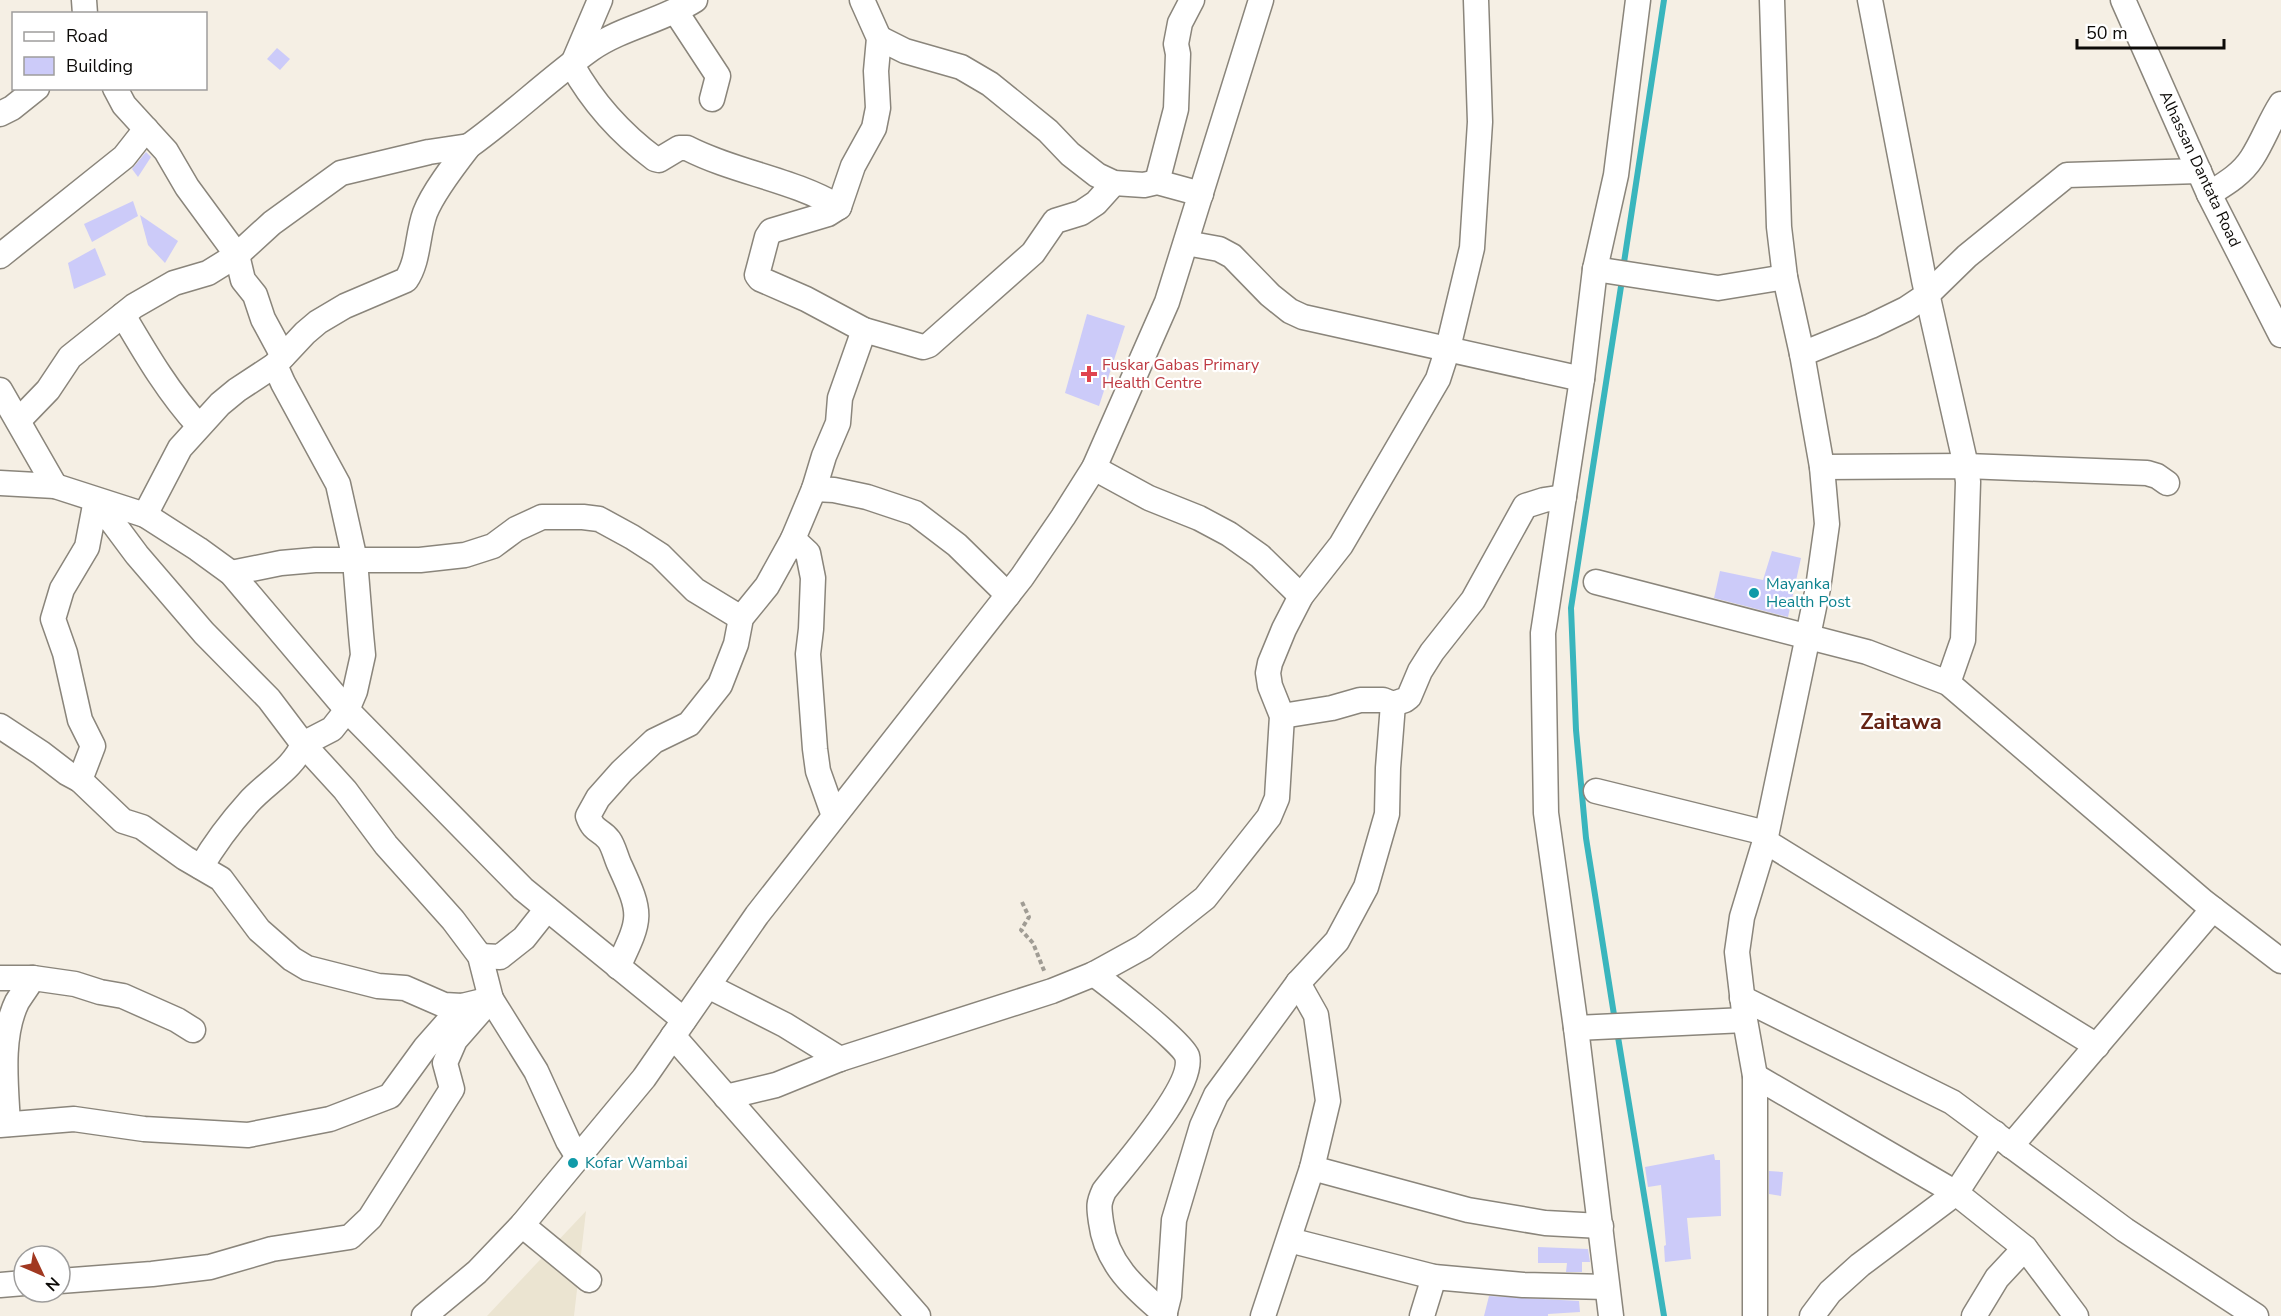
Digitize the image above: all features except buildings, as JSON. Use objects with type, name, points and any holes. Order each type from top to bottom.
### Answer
[{"type":"street","points":[[572,65],[600,0]]},
{"type":"street","points":[[862,0],[879,38],[876,71],[878,108],[874,128],[853,166],[839,207],[828,214],[771,231],[767,237],[756,275],[760,279],[806,299],[864,330],[923,347],[1033,253],[1055,221],[1081,213],[1096,203],[1114,183]]},
{"type":"street","points":[[1157,182],[1176,109],[1178,54],[1176,44],[1180,23],[1192,0]]},
{"type":"street","points":[[424,1316],[477,1272],[522,1225],[644,1078],[757,915],[1008,595],[1063,517],[1094,468],[1167,302],[1261,0]]},
{"type":"street","points":[[726,1097],[776,1085],[840,1059],[1052,991],[1094,974],[1143,947],[1205,898],[1269,817],[1277,798],[1282,716],[1270,686],[1270,663],[1301,596],[1341,545],[1438,379],[1448,348],[1472,248],[1480,122],[1476,0]]},
{"type":"street","points":[[1611,1316],[1584,1027],[1546,813],[1543,633],[1581,379],[1602,270],[1638,0]]},
{"type":"street","points":[[1755,1316],[1755,1076],[1737,952],[1742,917],[1766,837],[1818,588],[1827,524],[1822,467],[1802,354],[1785,277],[1779,227],[1772,0]]},
{"type":"street","points":[[1870,0],[1927,295],[1968,482],[1964,640],[1948,683]]},
{"type":"street","name":"Alhassan Dantata Road","points":[[2123,0],[2209,194],[2281,335]]},
{"type":"street","points":[[145,515],[180,448],[198,426],[237,390],[279,361],[318,322],[345,306],[406,280],[412,272],[425,213],[454,165],[469,146],[593,48],[634,27],[685,6],[718,76],[712,99]]},
{"type":"street","points":[[879,38],[905,51],[961,67],[990,84],[1097,175],[1114,183],[1144,186],[1157,182],[1200,194]]},
{"type":"street","points":[[572,65],[588,93],[610,120],[634,144],[655,159],[659,160],[679,148],[687,147],[744,170],[818,194],[839,207]]},
{"type":"street","points":[[0,114],[12,108],[34,90]]},
{"type":"street","points":[[116,90],[124,105],[166,151],[187,187],[237,255],[243,280],[255,295],[279,361],[283,383],[338,484],[355,560],[363,655],[355,691],[347,710],[332,729],[303,744],[298,756],[251,800],[222,833],[201,867]]},
{"type":"street","points":[[2209,194],[2234,178],[2252,159],[2270,120],[2281,104]]},
{"type":"street","points":[[0,256],[124,157],[146,129]]},
{"type":"street","points":[[19,420],[48,390],[70,357],[134,306],[174,283],[208,273],[237,255],[272,223],[341,173],[469,146]]},
{"type":"street","points":[[1802,354],[1871,326],[1906,309],[1927,295],[1967,256],[2067,175],[2199,171]]},
{"type":"street","points":[[1186,243],[1219,249],[1232,256],[1270,296],[1290,311],[1304,317],[1581,379]]},
{"type":"street","points":[[1602,270],[1718,288],[1785,277]]},
{"type":"street","points":[[123,315],[154,367],[198,426]]},
{"type":"street","points":[[618,967],[634,931],[637,913],[634,899],[609,840],[592,827],[588,816],[598,798],[622,771],[654,741],[689,723],[720,685],[736,644],[741,618],[767,586],[793,539],[814,489],[824,456],[838,423],[840,398],[864,330]]},
{"type":"street","points":[[0,390],[55,486]]},
{"type":"street","points":[[1822,467],[1966,466],[2147,473],[2167,483]]},
{"type":"street","points":[[1094,468],[1149,498],[1199,518],[1229,534],[1260,556],[1301,596]]},
{"type":"street","points":[[0,483],[55,486],[145,515],[231,573],[347,710],[523,889],[618,967],[678,1028],[726,1097],[918,1316]]},
{"type":"street","points":[[814,489],[834,490],[867,497],[915,513],[957,545],[1008,595]]},
{"type":"street","points":[[1282,716],[1332,708],[1360,700],[1383,700],[1393,704],[1409,697],[1420,671],[1432,652],[1473,600],[1525,506],[1564,497]]},
{"type":"street","points":[[96,500],[137,555],[204,633],[269,699],[303,744],[345,790],[386,845],[453,920],[480,956],[491,999],[536,1071],[568,1141],[578,1157]]},
{"type":"street","points":[[80,780],[93,746],[80,720],[64,652],[52,619],[62,589],[87,548],[96,500]]},
{"type":"street","points":[[231,573],[281,563],[420,560],[465,555],[493,546],[516,529],[542,517],[583,517],[599,519],[660,555],[695,590],[741,618]]},
{"type":"street","points":[[793,539],[808,553],[813,578],[808,654],[815,749],[818,771],[834,816]]},
{"type":"street","points":[[1596,582],[1867,652],[1948,683],[2213,909],[2281,961]]},
{"type":"street","points":[[1094,974],[1149,1018],[1187,1056],[1187,1065],[1181,1085],[1166,1112],[1104,1191],[1098,1203],[1103,1236],[1113,1261],[1143,1296],[1165,1315],[1169,1296],[1174,1220],[1202,1126],[1216,1095],[1298,983],[1337,941],[1366,887],[1387,814],[1393,704]]},
{"type":"street","points":[[0,726],[80,780],[123,821],[142,827],[221,879],[259,930],[292,959],[307,968],[378,986],[405,988],[444,1005],[462,1006],[491,999]]},
{"type":"street","points":[[1596,791],[1766,837],[2097,1046]]},
{"type":"street","points":[[480,956],[500,957],[524,938],[547,909]]},
{"type":"street","points":[[1812,1316],[1830,1292],[1860,1265],[1956,1193],[2003,1140],[2097,1046],[2213,909]]},
{"type":"street","points":[[0,978],[33,978],[75,984],[123,996],[193,1029]]},
{"type":"street","points":[[33,978],[16,1003],[8,1027],[5,1056],[4,1124],[75,1119],[144,1129],[248,1135],[330,1119],[390,1096],[425,1048],[462,1006]]},
{"type":"street","points":[[1263,1316],[1312,1168],[1328,1101],[1316,1015],[1298,983]]},
{"type":"street","points":[[708,986],[785,1024],[840,1059]]},
{"type":"street","points":[[72,1280],[210,1268],[272,1249],[350,1237],[370,1218],[452,1089],[445,1063],[455,1040],[491,999]]},
{"type":"street","points":[[1584,1027],[1625,1025],[1744,1009],[1952,1102],[2125,1230],[2256,1316]]},
{"type":"street","points":[[1755,1076],[1956,1193],[2025,1248],[2076,1316]]},
{"type":"street","points":[[1312,1168],[1468,1210],[1545,1223],[1601,1226]]},
{"type":"street","points":[[522,1225],[589,1280]]},
{"type":"street","points":[[1289,1240],[1434,1277],[1523,1285],[1607,1287]]},
{"type":"street","points":[[1974,1316],[1997,1278],[2025,1248]]},
{"type":"street","points":[[1422,1316],[1434,1277]]},
{"type":"path","points":[[1022,902],[1029,917],[1021,930],[1033,943],[1052,991]]},
{"type":"shaded area","points":[[586,1211],[574,1316],[487,1316]]},
{"type":"waterway","points":[[1623,269],[1664,0]]},
{"type":"waterway","points":[[1615,1021],[1586,838],[1576,730],[1571,608],[1622,280]]},
{"type":"waterway","points":[[1617,1031],[1664,1316]]},
{"type":"place","name":"Fuskar Gabas Primary Health Centre","points":[[1089,374]]},
{"type":"place","name":"Mayanka Health Post","points":[[1754,593]]},
{"type":"place","name":"Kofar Wambai","points":[[573,1163]]},
{"type":"district","name":"Zaitawa","points":[[1901,722]]}]
